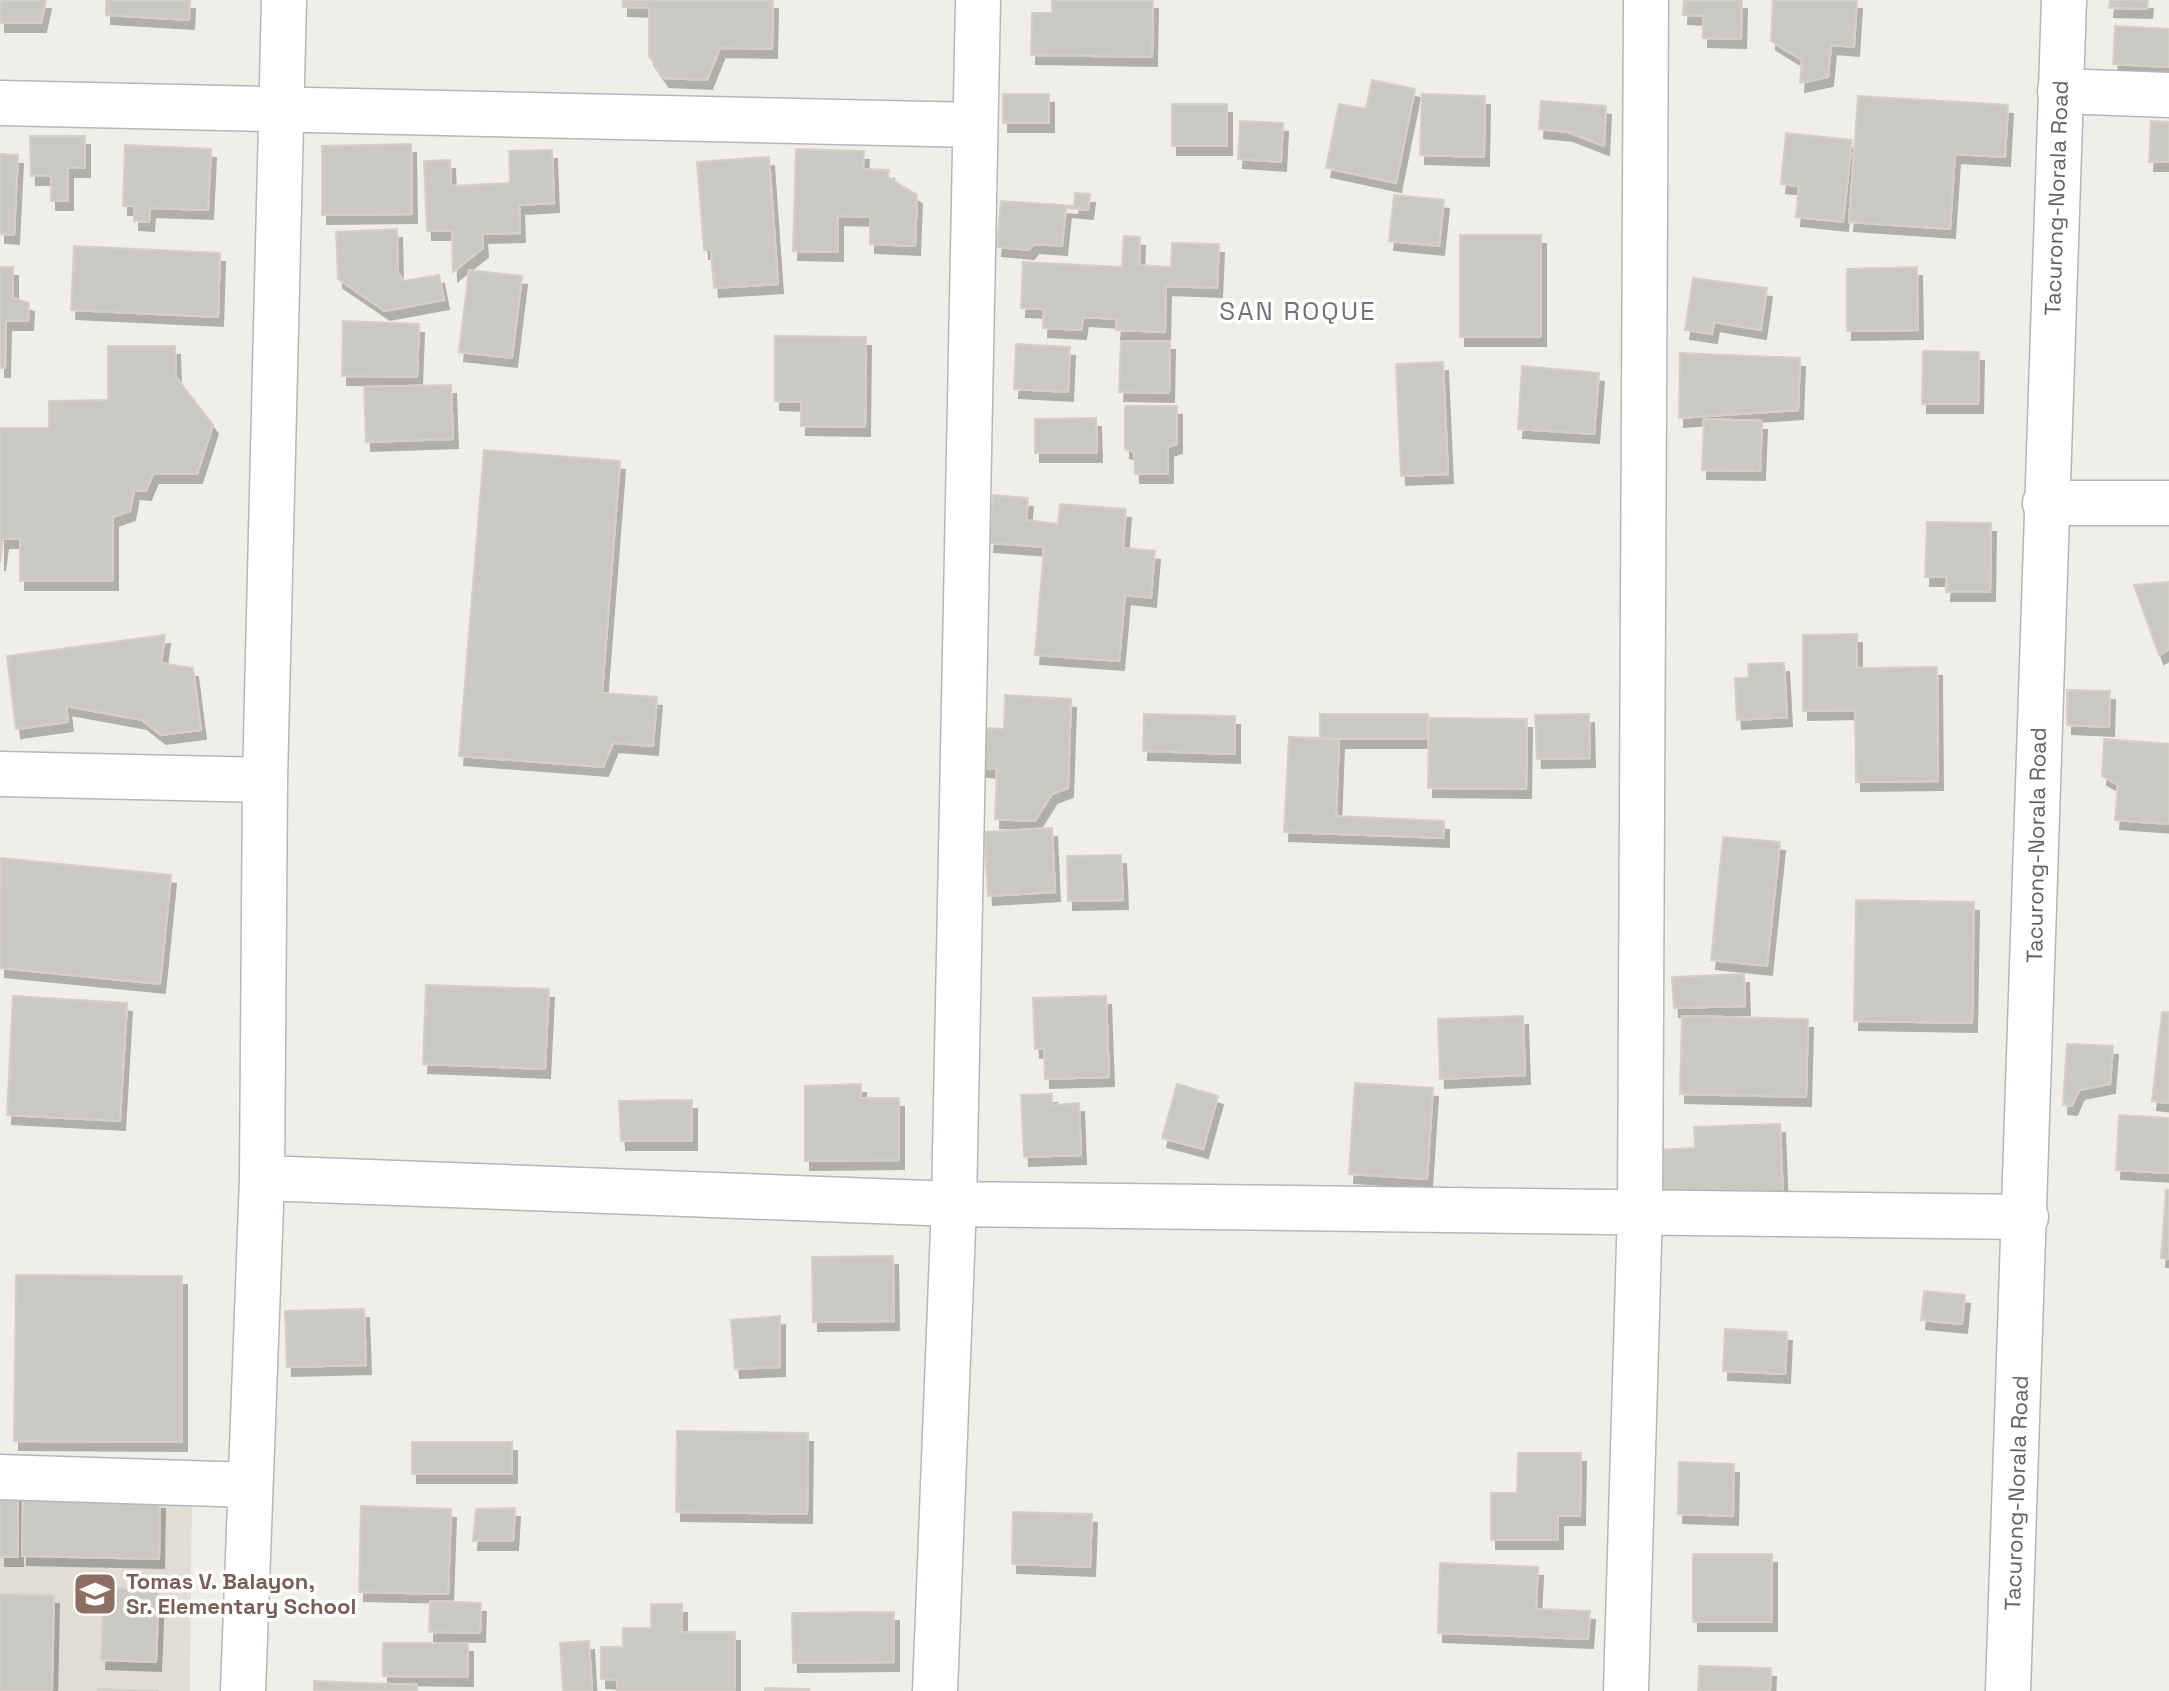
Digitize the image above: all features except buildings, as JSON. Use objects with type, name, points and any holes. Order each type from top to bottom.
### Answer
[{"type":"street","points":[[243,1691],[262,1178],[265,780],[284,0]]},
{"type":"street","points":[[935,1691],[954,1204],[978,0]]},
{"type":"street","points":[[1626,1691],[1640,1210],[1646,0]]},
{"type":"street","name":"Tacurong-Norala Road","points":[[2008,1691],[2064,0]]},
{"type":"street","points":[[2060,91],[2169,95]]},
{"type":"street","points":[[0,103],[974,125]]},
{"type":"street","points":[[2045,503],[2169,503]]},
{"type":"street","points":[[0,774],[265,780]]},
{"type":"street","points":[[262,1178],[954,1204],[2026,1217]]},
{"type":"street","points":[[0,1477],[250,1485]]},
{"type":"shaded area","name":"Tomas V. Balayon, Sr. Elementary School","points":[[0,1489],[192,1497],[190,1691],[0,1691]]},
{"type":"place","name":"Tomas V. Balayon, Sr. Elementary School","points":[[95,1594]]},
{"type":"district","name":"SAN ROQUE","points":[[1298,311]]}]
